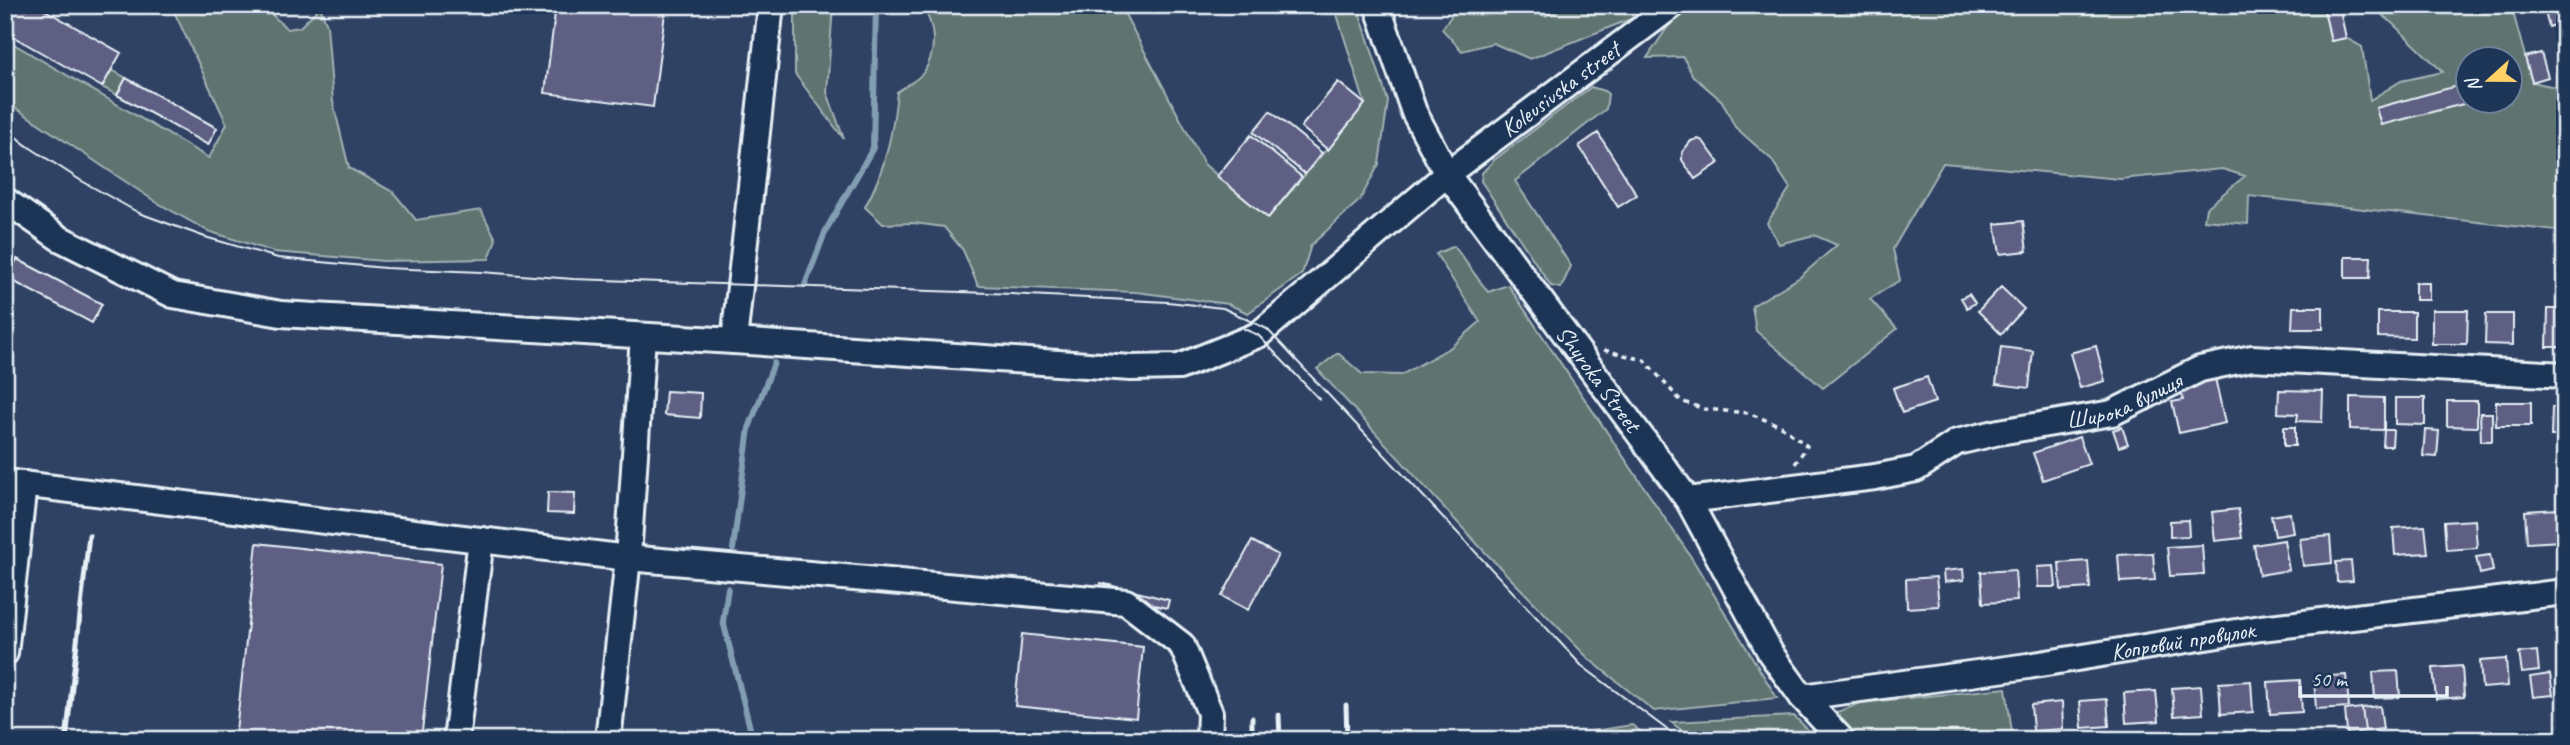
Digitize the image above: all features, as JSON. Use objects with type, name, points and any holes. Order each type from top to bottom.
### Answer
[{"type":"street","points":[[734,341],[771,5]]},
{"type":"street","name":"Shyroka Street","points":[[1377,5],[1414,112],[1447,174],[1688,500],[1771,654],[1802,697],[1842,740]]},
{"type":"street","name":"Koleusivska street","points":[[5,200],[59,238],[173,295],[281,314],[1131,368],[1179,367],[1258,335],[1447,174],[1673,5]]},
{"type":"street","points":[[608,740],[628,558],[643,336]]},
{"type":"street","name":"Широка вулиця","points":[[1688,500],[1916,469],[1956,442],[2112,413],[2200,369],[2252,358],[2565,375]]},
{"type":"street","points":[[5,653],[15,483],[628,558],[1126,602],[1182,645],[1210,712],[1209,740]]},
{"type":"street","points":[[456,740],[481,540]]},
{"type":"street","name":"Копровий провулок","points":[[1802,697],[2028,666],[2261,628],[2565,592]]},
{"type":"path","points":[[1580,353],[1603,350],[1644,360],[1681,401],[1704,409],[1748,412],[1781,426],[1807,446],[1778,489]]},
{"type":"green space","points":[[171,5],[262,5],[287,29],[300,27],[320,7],[327,25],[333,102],[349,168],[393,192],[416,220],[481,210],[496,239],[489,259],[384,261],[274,252],[208,231],[156,202],[5,101],[5,39],[209,158],[227,124]]},
{"type":"green space","points":[[795,5],[833,5],[827,92],[844,139],[795,74]]},
{"type":"green space","points":[[921,5],[1120,5],[1204,164],[1268,218],[1365,104],[1334,5],[1357,5],[1388,101],[1379,164],[1360,200],[1311,245],[1302,274],[1248,313],[1228,304],[1136,292],[978,286],[963,250],[944,227],[914,223],[883,224],[865,207],[878,180],[887,151],[897,92],[924,72],[931,55],[932,29]]},
{"type":"green space","points":[[1459,5],[1511,5],[1545,16],[1569,5],[1654,5],[1638,16],[1530,59],[1493,43],[1462,51],[1442,29]]},
{"type":"green space","points":[[1696,5],[2323,5],[2331,41],[2346,38],[2362,47],[2370,100],[2401,81],[2443,72],[2370,5],[2511,5],[2522,46],[2454,46],[2454,116],[2524,116],[2524,53],[2532,82],[2565,89],[2565,232],[2249,196],[2248,224],[2204,220],[2206,208],[2245,176],[2222,169],[2120,179],[1943,163],[1893,249],[1900,280],[1870,299],[1897,329],[1823,388],[1756,331],[1752,306],[1800,277],[1837,245],[1814,235],[1779,244],[1767,223],[1790,188],[1771,159],[1735,127],[1722,101],[1693,76],[1683,57],[1647,58],[1669,25]]},
{"type":"green space","points":[[112,70],[126,78],[117,95],[102,87]]},
{"type":"green space","points":[[1591,87],[1608,94],[1606,109],[1515,181],[1571,266],[1561,288],[1551,286],[1481,181],[1482,173],[1494,160]]},
{"type":"green space","points":[[1454,246],[1488,292],[1508,285],[1691,557],[1777,698],[1654,711],[1589,659],[1481,548],[1317,369],[1338,353],[1362,374],[1401,375],[1451,347],[1480,322],[1436,254]]},
{"type":"green space","points":[[2006,688],[2013,740],[1857,740],[1832,714],[1861,703]]},
{"type":"green space","points":[[1794,716],[1818,740],[1694,740],[1671,722]]},
{"type":"green space","points":[[1632,725],[1652,740],[1603,740],[1594,731]]},
{"type":"building","points":[[5,5],[36,5],[121,53],[102,87],[5,32]]},
{"type":"building","points":[[556,5],[666,5],[653,107],[545,93]]},
{"type":"building","points":[[1307,5],[1330,5],[1310,13]]},
{"type":"building","points":[[2323,5],[2339,5],[2346,38],[2331,41]]},
{"type":"building","points":[[2543,5],[2565,5],[2565,22],[2549,27]]},
{"type":"building","points":[[2541,53],[2548,77],[2532,82],[2525,57]]},
{"type":"building","points":[[126,78],[217,128],[208,145],[117,95]]},
{"type":"building","points":[[1338,82],[1365,104],[1328,150],[1301,127]]},
{"type":"building","points":[[2454,87],[2454,106],[2381,125],[2376,108]]},
{"type":"building","points":[[1270,111],[1322,153],[1305,174],[1253,132]]},
{"type":"building","points":[[1598,133],[1637,195],[1618,207],[1579,146]]},
{"type":"building","points":[[1251,135],[1302,177],[1268,218],[1217,176]]},
{"type":"building","points":[[1691,141],[1703,141],[1719,163],[1695,179],[1682,160],[1682,152]]},
{"type":"building","points":[[2023,221],[2027,251],[2000,254],[1995,224]]},
{"type":"building","points":[[2345,257],[2371,257],[2370,278],[2345,278]]},
{"type":"building","points":[[17,259],[102,304],[92,323],[7,278]]},
{"type":"building","points":[[2415,283],[2429,283],[2429,300],[2415,300]]},
{"type":"building","points":[[2001,287],[2024,309],[2001,334],[1978,311]]},
{"type":"building","points":[[1969,294],[1975,303],[1967,308],[1961,298]]},
{"type":"building","points":[[2293,307],[2323,307],[2323,329],[2292,329]]},
{"type":"building","points":[[2548,309],[2565,309],[2565,347],[2547,347]]},
{"type":"building","points":[[2432,310],[2468,310],[2467,344],[2432,344]]},
{"type":"building","points":[[2378,312],[2414,312],[2414,338],[2378,337]]},
{"type":"building","points":[[2486,314],[2513,314],[2513,345],[2485,344]]},
{"type":"building","points":[[2096,346],[2105,381],[2080,388],[2070,353]]},
{"type":"building","points":[[2001,347],[2033,351],[2029,388],[1996,384]]},
{"type":"building","points":[[1927,377],[1935,402],[1902,413],[1893,388]]},
{"type":"building","points":[[2215,378],[2225,423],[2179,433],[2172,402],[2183,400],[2180,385]]},
{"type":"building","points":[[2279,390],[2323,391],[2322,422],[2297,421],[2298,414],[2278,413]]},
{"type":"building","points":[[666,391],[701,393],[700,418],[664,415]]},
{"type":"building","points":[[2350,397],[2384,398],[2384,430],[2350,429]]},
{"type":"building","points":[[2395,398],[2425,398],[2425,425],[2395,424]]},
{"type":"building","points":[[2447,401],[2477,401],[2477,427],[2447,426]]},
{"type":"building","points":[[2496,402],[2531,402],[2531,426],[2496,426]]},
{"type":"building","points":[[2552,407],[2565,408],[2565,436],[2551,436]]},
{"type":"building","points":[[2480,413],[2492,413],[2492,441],[2481,441]]},
{"type":"building","points":[[2122,427],[2128,444],[2119,447],[2113,430]]},
{"type":"building","points":[[2284,427],[2295,427],[2295,446],[2284,446]]},
{"type":"building","points":[[2384,430],[2393,430],[2392,446],[2383,446]]},
{"type":"building","points":[[2425,430],[2439,431],[2437,457],[2423,456]]},
{"type":"building","points":[[2079,437],[2089,464],[2043,480],[2033,453]]},
{"type":"building","points":[[548,492],[575,493],[574,514],[547,513]]},
{"type":"building","points":[[2238,509],[2242,538],[2215,541],[2212,512]]},
{"type":"building","points":[[2559,509],[2561,541],[2527,543],[2525,511]]},
{"type":"building","points":[[2290,513],[2293,533],[2275,536],[2271,516]]},
{"type":"building","points":[[2188,520],[2189,536],[2170,537],[2170,521]]},
{"type":"building","points":[[2475,520],[2477,548],[2446,550],[2444,522]]},
{"type":"building","points":[[2425,526],[2428,553],[2395,555],[2393,528]]},
{"type":"building","points":[[2330,536],[2332,563],[2303,566],[2300,539]]},
{"type":"building","points":[[2284,540],[2289,570],[2259,575],[2254,545]]},
{"type":"building","points":[[1252,541],[1278,555],[1248,610],[1222,596]]},
{"type":"building","points":[[257,543],[441,564],[421,740],[235,740]]},
{"type":"building","points":[[2202,545],[2204,574],[2170,576],[2167,547]]},
{"type":"building","points":[[2153,553],[2155,580],[2120,582],[2118,555]]},
{"type":"building","points":[[2490,555],[2493,571],[2480,574],[2476,557]]},
{"type":"building","points":[[2088,561],[2090,588],[2061,590],[2059,563]]},
{"type":"building","points":[[2351,561],[2353,581],[2337,582],[2336,562]]},
{"type":"building","points":[[2054,566],[2056,587],[2038,587],[2037,567]]},
{"type":"building","points":[[1963,569],[1964,580],[1944,582],[1943,571]]},
{"type":"building","points":[[2015,570],[2017,601],[1983,603],[1981,572]]},
{"type":"building","points":[[1936,577],[1939,606],[1907,608],[1906,579]]},
{"type":"building","points":[[1101,583],[1169,600],[1167,608],[1099,592]]},
{"type":"building","points":[[1022,634],[1143,647],[1136,718],[1015,706]]},
{"type":"building","points":[[2537,651],[2539,671],[2522,673],[2519,653]]},
{"type":"building","points":[[2565,656],[2565,684],[2561,685],[2557,657]]},
{"type":"building","points":[[2506,659],[2508,686],[2482,688],[2480,661]]},
{"type":"building","points":[[2462,666],[2464,697],[2436,699],[2433,668]]},
{"type":"building","points":[[2398,671],[2400,697],[2375,698],[2373,672]]},
{"type":"building","points":[[2550,674],[2553,695],[2533,697],[2530,677]]},
{"type":"building","points":[[2346,675],[2349,707],[2316,709],[2314,677]]},
{"type":"building","points":[[2300,680],[2302,712],[2270,714],[2268,682]]},
{"type":"building","points":[[2251,681],[2253,712],[2221,714],[2219,683]]},
{"type":"building","points":[[2201,686],[2203,714],[2174,716],[2172,688]]},
{"type":"building","points":[[2156,691],[2159,721],[2126,723],[2124,693]]},
{"type":"building","points":[[2562,698],[2565,698],[2565,725],[2563,725]]},
{"type":"building","points":[[2107,699],[2109,726],[2082,728],[2080,701]]},
{"type":"building","points":[[2062,702],[2063,729],[2033,731],[2031,705]]},
{"type":"building","points":[[2380,706],[2383,729],[2365,731],[2362,708]]},
{"type":"building","points":[[2362,708],[2365,731],[2347,733],[2345,710]]},
{"type":"building","points":[[2475,736],[2475,740],[2439,740],[2439,739]]},
{"type":"waterway","points":[[805,285],[826,230],[873,148],[876,5]]},
{"type":"waterway","points":[[733,549],[749,428],[774,363]]},
{"type":"waterway","points":[[728,588],[723,621],[753,740]]},
{"type":"tram line","points":[[5,128],[80,180],[139,213],[205,237],[278,258],[385,268],[573,279],[990,293],[1168,302],[1223,308],[1267,329],[1582,666],[1681,740]]},
{"type":"tram line","points":[[1244,329],[1258,335],[1320,400]]},
{"type":"railway","points":[[66,740],[89,535]]},
{"type":"railway","points":[[1346,705],[1347,740]]},
{"type":"railway","points":[[1279,715],[1280,740]]},
{"type":"railway","points":[[1252,718],[1252,740]]}]
